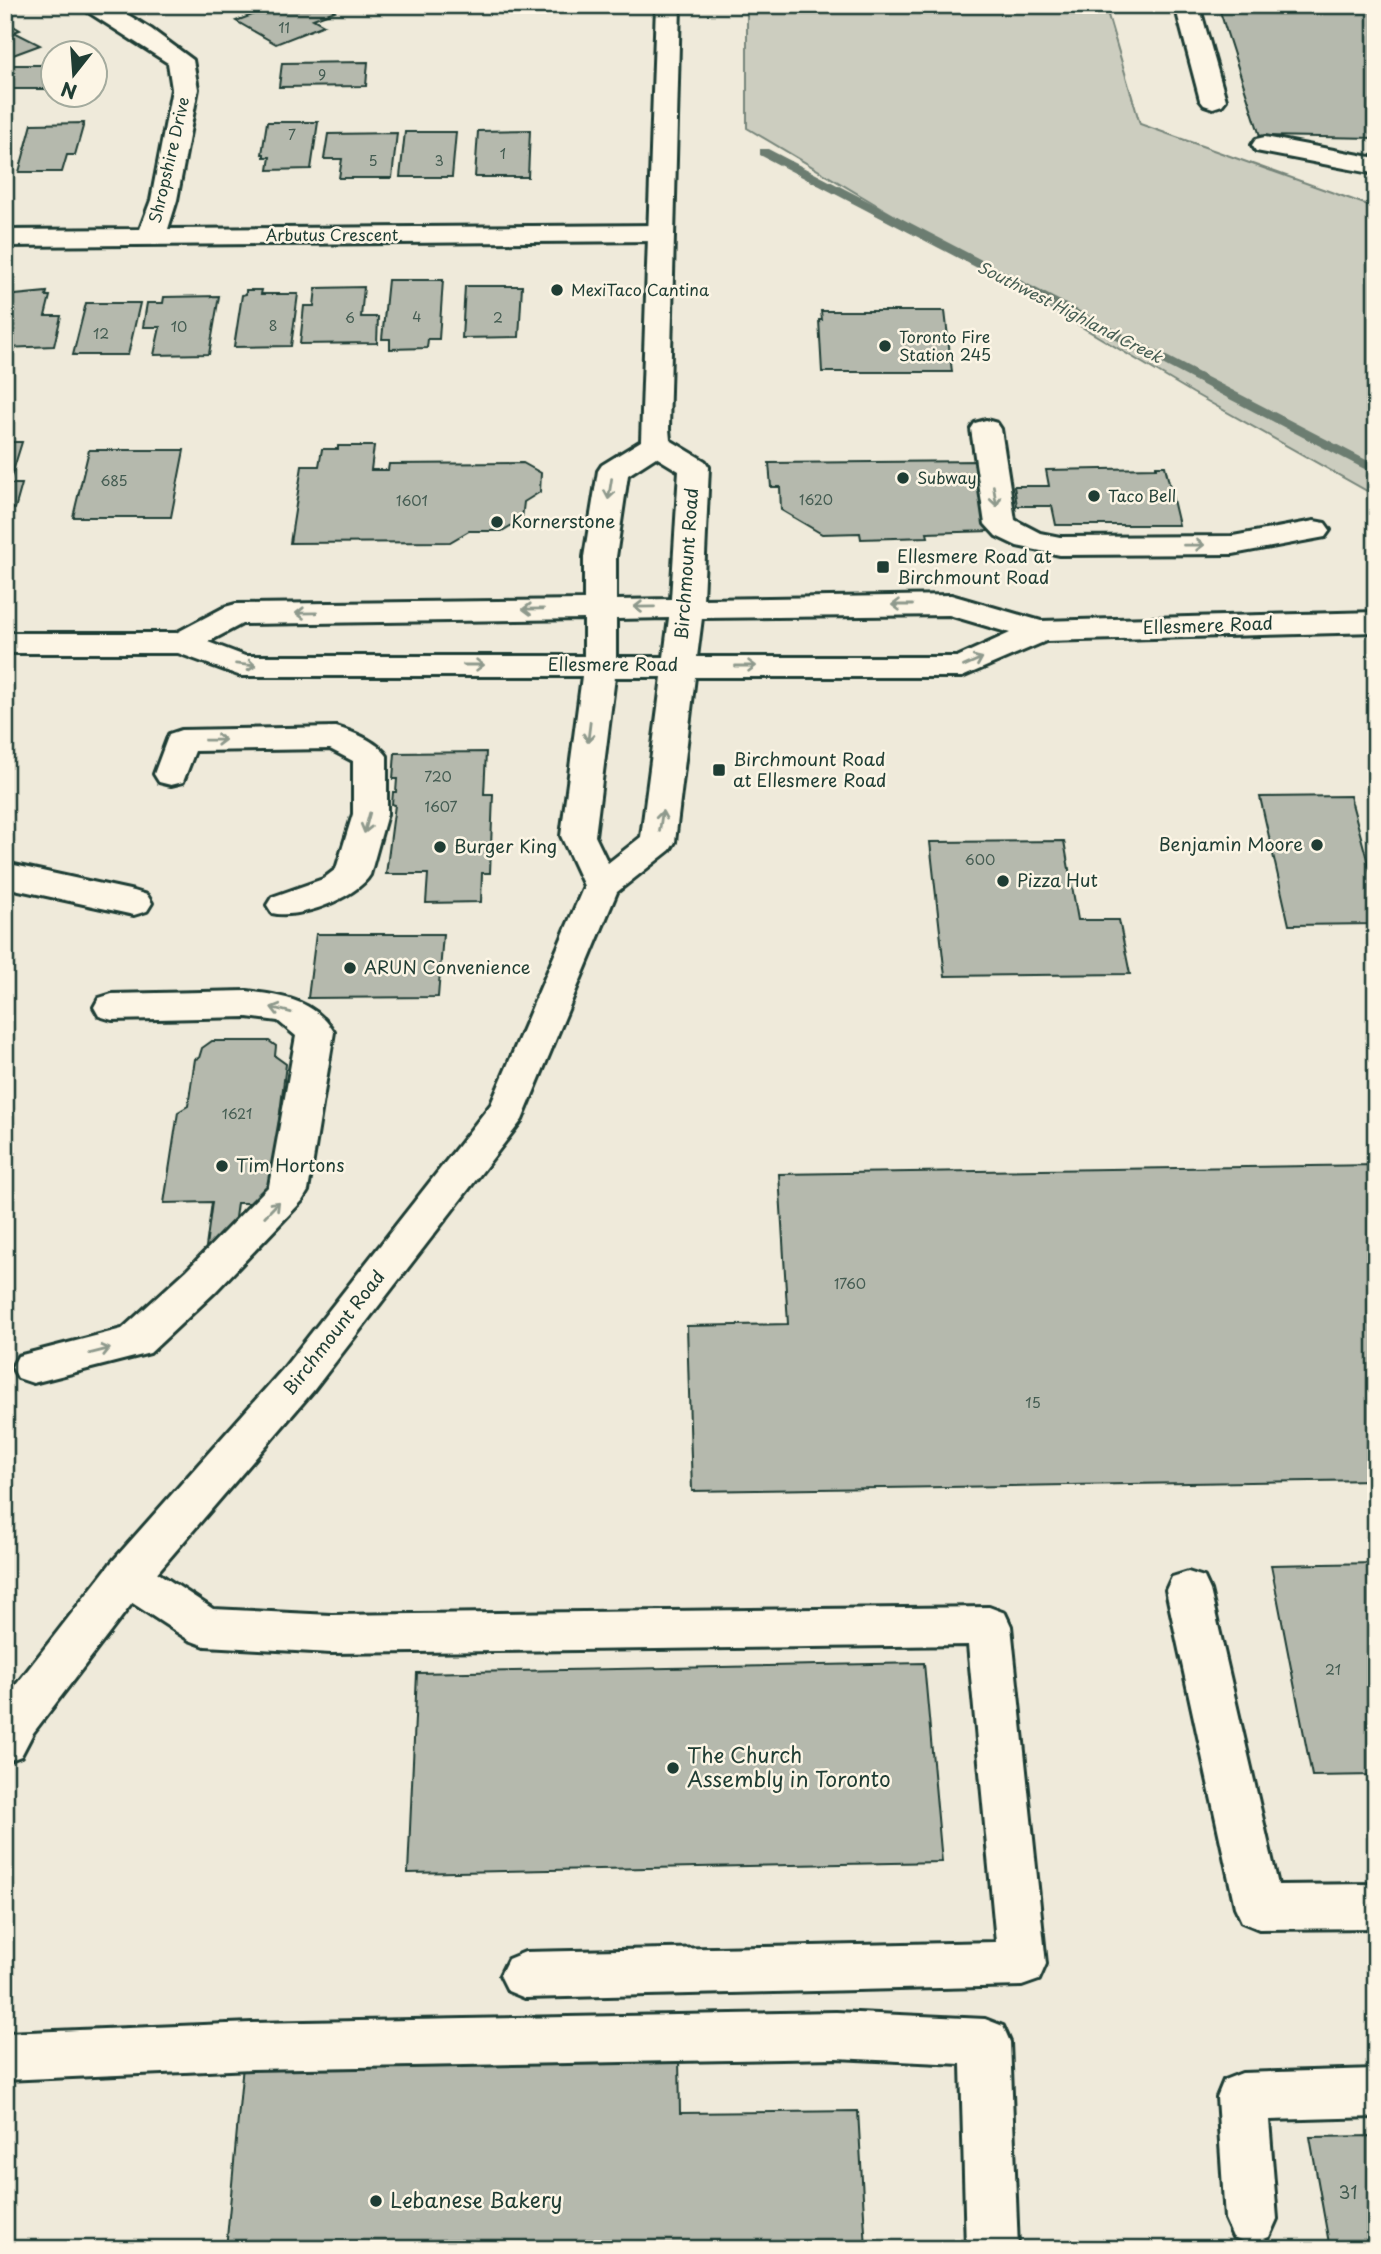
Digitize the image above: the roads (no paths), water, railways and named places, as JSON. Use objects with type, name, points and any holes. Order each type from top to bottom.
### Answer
[{"type":"main road","name":"Shropshire Drive","points":[[94,5],[142,33],[180,60],[186,89],[164,200],[152,237]]},
{"type":"main road","points":[[602,886],[578,836],[600,665],[600,558],[613,471],[656,444],[668,5]]},
{"type":"main road","points":[[1186,5],[1213,100]]},
{"type":"main road","points":[[1265,145],[1376,166]]},
{"type":"main road","name":"Arbutus Crescent","points":[[5,238],[660,233]]},
{"type":"main road","points":[[986,429],[1000,524],[1013,534],[1032,542],[1060,546],[1233,545],[1314,530]]},
{"type":"main road","name":"Birchmount Road","points":[[5,1742],[17,1719],[127,1576],[298,1380],[508,1110],[602,886],[659,842],[687,606],[694,467],[656,444]]},
{"type":"main road","name":"Ellesmere Road","points":[[182,643],[236,614],[687,606],[951,605],[1040,631],[1376,622]]},
{"type":"main road","name":"Ellesmere Road","points":[[5,643],[182,643],[241,666],[962,667],[1040,631]]},
{"type":"main road","points":[[171,774],[181,741],[336,738],[370,756],[370,814],[352,875],[336,887],[285,905]]},
{"type":"main road","points":[[5,875],[134,903]]},
{"type":"main road","points":[[33,1367],[135,1342],[201,1281],[288,1191],[315,1031],[289,1010],[247,1004],[112,1007]]},
{"type":"main road","points":[[127,1576],[205,1627],[344,1633],[989,1626],[1022,1964],[525,1975]]},
{"type":"main road","points":[[1188,1590],[1259,1907],[1376,1906]]},
{"type":"main road","points":[[5,2057],[252,2046],[822,2035],[985,2042],[992,2249]]},
{"type":"main road","points":[[1251,2218],[1242,2097],[1376,2093]]},
{"type":"waterway","name":"Southwest Highland Creek","points":[[764,152],[1376,471]]},
{"type":"place","name":"MexiTaco Cantina","points":[[557,290]]},
{"type":"place","name":"Toronto Fire Station 245","points":[[885,346]]},
{"type":"place","name":"Subway","points":[[903,478]]},
{"type":"place","name":"Taco Bell","points":[[1094,496]]},
{"type":"place","name":"Kornerstone","points":[[497,522]]},
{"type":"place","name":"Ellesmere Road at Birchmount Road","points":[[883,567]]},
{"type":"place","name":"Birchmount Road at Ellesmere Road","points":[[719,770]]},
{"type":"place","name":"Benjamin Moore","points":[[1317,845]]},
{"type":"place","name":"Burger King","points":[[440,847]]},
{"type":"place","name":"Pizza Hut","points":[[1003,881]]},
{"type":"place","name":"ARUN Convenience","points":[[350,968]]},
{"type":"place","name":"Tim Hortons","points":[[222,1166]]},
{"type":"place","name":"The Church Assembly in Toronto","points":[[673,1768]]},
{"type":"place","name":"Lebanese Bakery","points":[[376,2201]]}]
